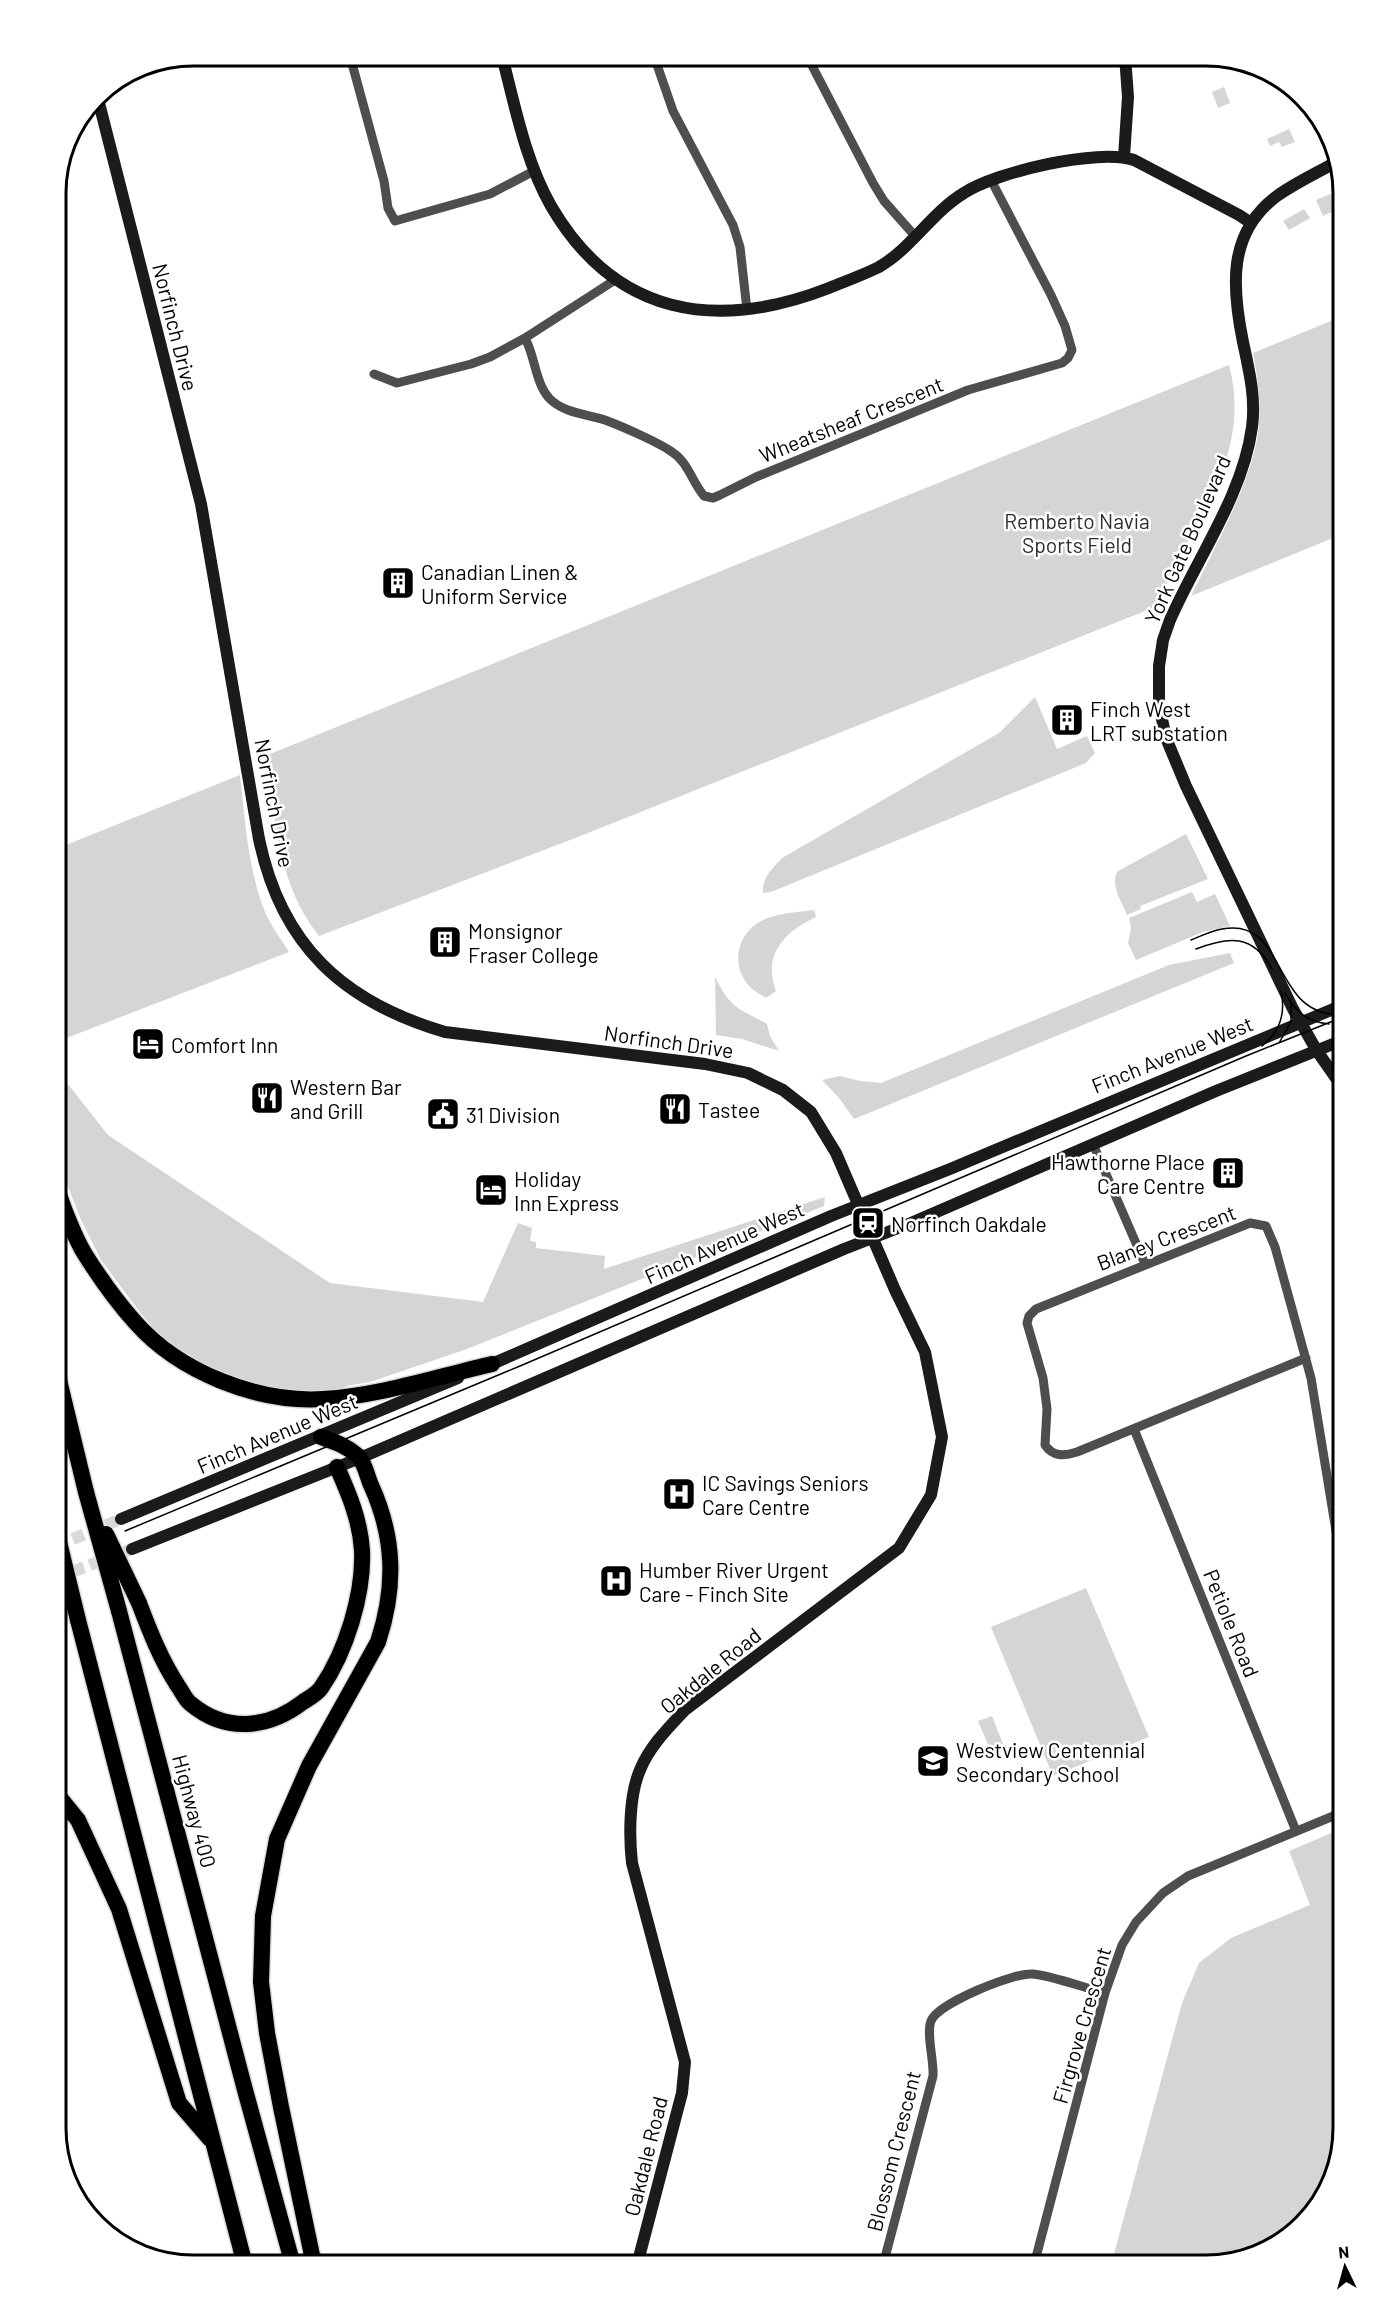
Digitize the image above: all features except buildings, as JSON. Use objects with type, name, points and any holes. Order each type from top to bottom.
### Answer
[{"type":"highway","points":[[66,1210],[84,1254],[134,1322],[153,1340],[189,1365],[225,1383],[273,1397],[320,1400],[367,1394],[492,1364]]},
{"type":"highway","name":"Highway 400","points":[[66,1409],[244,2090],[290,2255]]},
{"type":"highway","points":[[313,2255],[267,2033],[261,1982],[263,1916],[277,1839],[309,1766],[372,1652],[385,1621],[391,1564],[390,1540],[383,1509],[360,1458],[346,1446],[321,1437]]},
{"type":"highway","points":[[86,1492],[139,1603],[162,1662],[190,1704],[224,1723],[259,1724],[289,1713],[319,1690],[335,1663],[353,1617],[359,1588],[362,1551],[357,1517],[337,1467]]},
{"type":"highway","points":[[66,1571],[241,2255]]},
{"type":"highway","points":[[66,1591],[78,1620]]},
{"type":"highway","points":[[66,1805],[78,1820],[119,1909],[179,2103],[212,2142]]},
{"type":"street","points":[[353,66],[384,181],[388,208],[395,221],[490,194],[534,171]]},
{"type":"street","points":[[505,66],[534,171],[551,206],[569,232],[615,280],[644,295],[682,308],[747,310],[780,305],[802,298],[863,274],[897,255],[964,193],[1004,175],[1072,161],[1124,157],[1234,212],[1251,223]]},
{"type":"street","points":[[657,66],[673,111],[733,225],[740,247],[747,310]]},
{"type":"street","points":[[812,66],[873,183],[884,201],[915,236]]},
{"type":"street","points":[[1124,157],[1128,97],[1126,66]]},
{"type":"street","name":"Norfinch Drive","points":[[100,106],[201,504],[264,864],[282,909],[315,958],[360,997],[401,1018],[421,1025],[462,1035],[705,1064],[748,1073],[783,1090],[811,1112],[826,1134],[847,1174],[873,1238]]},
{"type":"street","name":"York Gate Boulevard","points":[[1330,165],[1277,196],[1258,213],[1251,223],[1239,254],[1234,279],[1235,297],[1251,376],[1252,426],[1247,454],[1237,483],[1170,620],[1163,640],[1159,666],[1159,705],[1166,738],[1175,763],[1301,1023],[1333,1073]]},
{"type":"street","name":"Wheatsheaf Crescent","points":[[525,338],[531,349],[541,385],[548,397],[557,404],[605,420],[671,451],[681,459],[704,496],[713,498],[756,477],[968,390],[1062,363],[1068,358],[1072,351],[1065,326],[991,180]]},
{"type":"street","points":[[374,374],[397,383],[471,364],[498,353],[525,338],[615,280]]},
{"type":"street","name":"Finch Avenue West","points":[[121,1519],[321,1437],[860,1205],[1333,1010]]},
{"type":"street","points":[[132,1549],[360,1458],[1093,1144],[1333,1044]]},
{"type":"street","points":[[1093,1144],[1144,1264]]},
{"type":"street","name":"Blaney Crescent","points":[[1250,1223],[1266,1226],[1275,1247],[1306,1358],[1067,1455],[1057,1455],[1049,1451],[1045,1445],[1047,1409],[1043,1378],[1027,1323],[1029,1316],[1036,1309],[1250,1223]]},
{"type":"street","name":"Oakdale Road","points":[[639,2255],[682,2093],[685,2062],[632,1863],[631,1814],[640,1770],[662,1735],[685,1710],[899,1548],[931,1495],[942,1437],[925,1352],[894,1290],[873,1238]]},
{"type":"street","points":[[1306,1358],[1333,1513]]},
{"type":"street","name":"Petiole Road","points":[[1134,1428],[1296,1831]]},
{"type":"street","name":"Firgrove Crescent","points":[[1037,2255],[1106,1993],[1117,1959],[1129,1933],[1148,1907],[1163,1893],[1188,1876],[1333,1816]]},
{"type":"street","name":"Blossom Crescent","points":[[886,2255],[933,2076],[934,2064],[929,2029],[936,2012],[957,2000],[1005,1980],[1032,1973],[1106,1993]]},
{"type":"green space","points":[[1224,87],[1230,103],[1218,108],[1212,92]]},
{"type":"green space","points":[[1289,129],[1295,142],[1282,147],[1279,142],[1270,146],[1267,139]]},
{"type":"green space","points":[[1333,193],[1333,211],[1323,216],[1316,200]]},
{"type":"green space","points":[[1304,209],[1310,218],[1289,230],[1283,221]]},
{"type":"green space","points":[[1333,320],[1333,538],[1191,596],[1243,487],[1255,449],[1259,425],[1259,401],[1253,353]]},
{"type":"green space","name":"Remberto Navia Sports Field","points":[[1229,365],[1235,406],[1233,432],[1226,459],[1222,472],[1155,607],[583,835],[319,936],[305,916],[294,895],[280,850],[265,756]]},
{"type":"green space","points":[[1035,697],[1057,749],[1087,736],[1095,753],[1086,763],[771,892],[763,893],[766,878],[782,858],[999,733]]},
{"type":"green space","points":[[240,775],[248,844],[259,896],[267,917],[289,952],[66,1038],[66,845]]},
{"type":"green space","points":[[1186,834],[1208,879],[1140,906],[1141,909],[1127,915],[1116,887],[1118,871]]},
{"type":"green space","points":[[1192,892],[1197,902],[1215,894],[1230,926],[1203,932],[1136,960],[1128,943],[1131,928],[1129,918]]},
{"type":"green space","points":[[814,910],[816,917],[786,937],[774,955],[772,978],[776,991],[766,998],[753,990],[744,979],[738,960],[742,941],[747,933],[763,920],[788,913]]},
{"type":"green space","points":[[1230,953],[1234,963],[854,1119],[822,1080],[840,1076],[881,1083],[1169,965]]},
{"type":"green space","points":[[715,977],[726,996],[736,1007],[767,1024],[770,1036],[779,1051],[742,1039],[716,1035]]},
{"type":"green space","points":[[66,1082],[108,1135],[330,1283],[483,1302],[518,1223],[532,1228],[530,1241],[536,1242],[536,1248],[605,1256],[604,1269],[825,1197],[824,1206],[467,1349],[370,1382],[347,1386],[341,1390],[314,1391],[256,1386],[225,1375],[176,1348],[158,1333],[139,1311],[101,1260],[81,1220],[66,1182]]},
{"type":"green space","points":[[1086,1588],[1149,1737],[1053,1776],[991,1627]]},
{"type":"green space","points":[[992,1716],[1003,1744],[990,1749],[978,1721]]},
{"type":"green space","points":[[1333,1832],[1333,2128],[1331,2153],[1320,2184],[1312,2199],[1290,2224],[1277,2234],[1247,2248],[1231,2253],[1206,2255],[1114,2255],[1182,2003],[1199,1963],[1231,1938],[1310,1905],[1289,1851]]},
{"type":"tunnel","points":[[66,1542],[121,1519]]},
{"type":"tunnel","points":[[66,1574],[132,1549]]},
{"type":"tram line","points":[[1191,940],[1222,929],[1243,929],[1259,937],[1302,1001],[1318,1011],[1333,1013]]},
{"type":"tram line","points":[[1196,949],[1219,942],[1239,941],[1257,949],[1272,969]]},
{"type":"tram line","points":[[1262,1046],[1273,1035],[1280,1022],[1283,1007],[1281,991]]},
{"type":"tram line","points":[[1285,993],[1302,1014],[1314,1021],[1329,1024]]},
{"type":"tram line","points":[[1279,1043],[1291,1022],[1291,1002]]},
{"type":"tram line","points":[[125,1531],[1333,1021]]},
{"type":"place","name":"Canadian Linen & Uniform Service","points":[[398,583]]},
{"type":"place","name":"Finch West LRT substation","points":[[1067,720]]},
{"type":"place","name":"Monsignor Fraser College","points":[[445,942]]},
{"type":"place","name":"Comfort Inn","points":[[148,1044]]},
{"type":"place","name":"Western Bar and Grill","points":[[267,1098]]},
{"type":"place","name":"Tastee","points":[[675,1109]]},
{"type":"place","name":"31 Division","points":[[443,1114]]},
{"type":"place","name":"Hawthorne Place Care Centre","points":[[1228,1173]]},
{"type":"place","name":"Holiday Inn Express","points":[[491,1190]]},
{"type":"place","name":"Norfinch Oakdale","points":[[868,1223]]},
{"type":"place","name":"IC Savings Seniors Care Centre","points":[[679,1494]]},
{"type":"place","name":"Humber River Urgent Care - Finch Site","points":[[616,1581]]},
{"type":"place","name":"Westview Centennial Secondary School","points":[[933,1761]]}]
